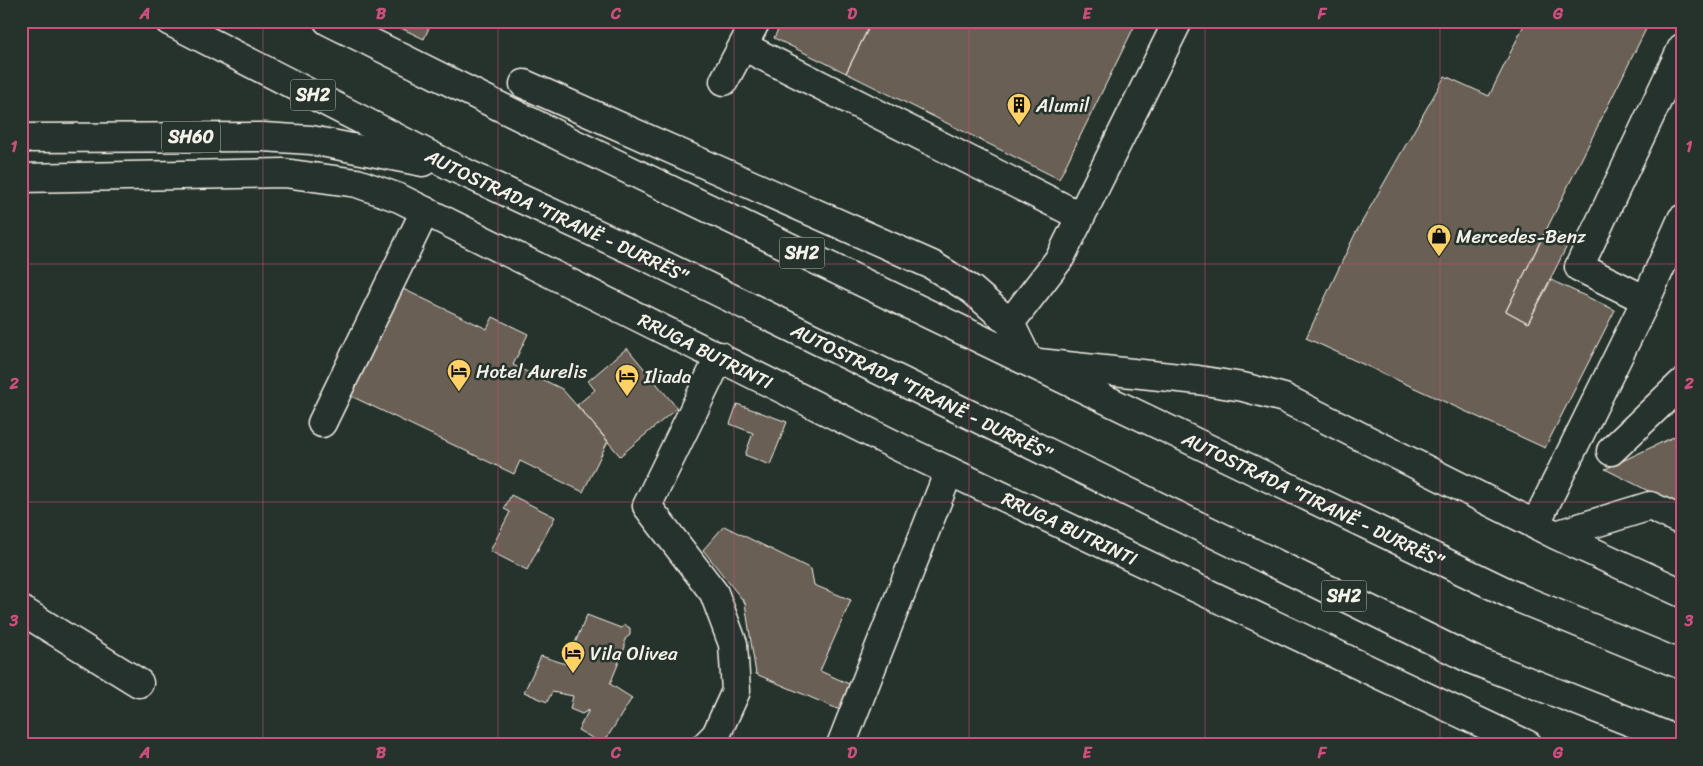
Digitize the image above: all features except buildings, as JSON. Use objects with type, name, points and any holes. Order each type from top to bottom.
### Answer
[{"type":"main road","name":"AUTOSTRADA \"TIRANË - DURRËS\"","points":[[169,21],[457,169],[687,276],[1473,660],[1682,742]]},
{"type":"main road","points":[[724,81],[756,21]]},
{"type":"main road","points":[[1010,323],[1060,258],[1178,21]]},
{"type":"main road","name":"AUTOSTRADA \"TIRANË - DURRËS\"","points":[[338,25],[575,144],[1521,599],[1682,666]]},
{"type":"main road","points":[[743,46],[1080,216]]},
{"type":"main road","points":[[1646,300],[1579,267],[1682,48]]},
{"type":"main road","points":[[524,84],[932,265],[972,290],[1010,323],[1029,362],[1198,380],[1267,392],[1284,398],[1546,530],[1682,593]]},
{"type":"main road","name":"SH60","points":[[21,138],[263,137],[311,140],[359,149]]},
{"type":"main road","points":[[356,183],[359,149],[457,169]]},
{"type":"main road","name":"RRUGA BUTRINTI","points":[[21,178],[284,173],[356,183],[425,211],[949,471],[1528,745]]},
{"type":"main road","points":[[322,423],[425,211]]},
{"type":"main road","points":[[1546,530],[1682,220]]},
{"type":"main road","points":[[706,745],[716,734],[736,691],[734,644],[714,593],[647,506],[720,356]]},
{"type":"main road","points":[[1611,452],[1682,384]]},
{"type":"main road","points":[[841,745],[949,471]]},
{"type":"main road","points":[[1546,530],[1650,506],[1682,521]]},
{"type":"main road","points":[[21,610],[139,683]]},
{"type":"place","name":"Alumil","points":[[1019,126]]},
{"type":"place","name":"Mercedes-Benz","points":[[1439,257]]},
{"type":"place","name":"Hotel Aurelis","points":[[459,392]]},
{"type":"place","name":"Iliada","points":[[627,397]]},
{"type":"place","name":"Vila Olivea","points":[[573,674]]}]
